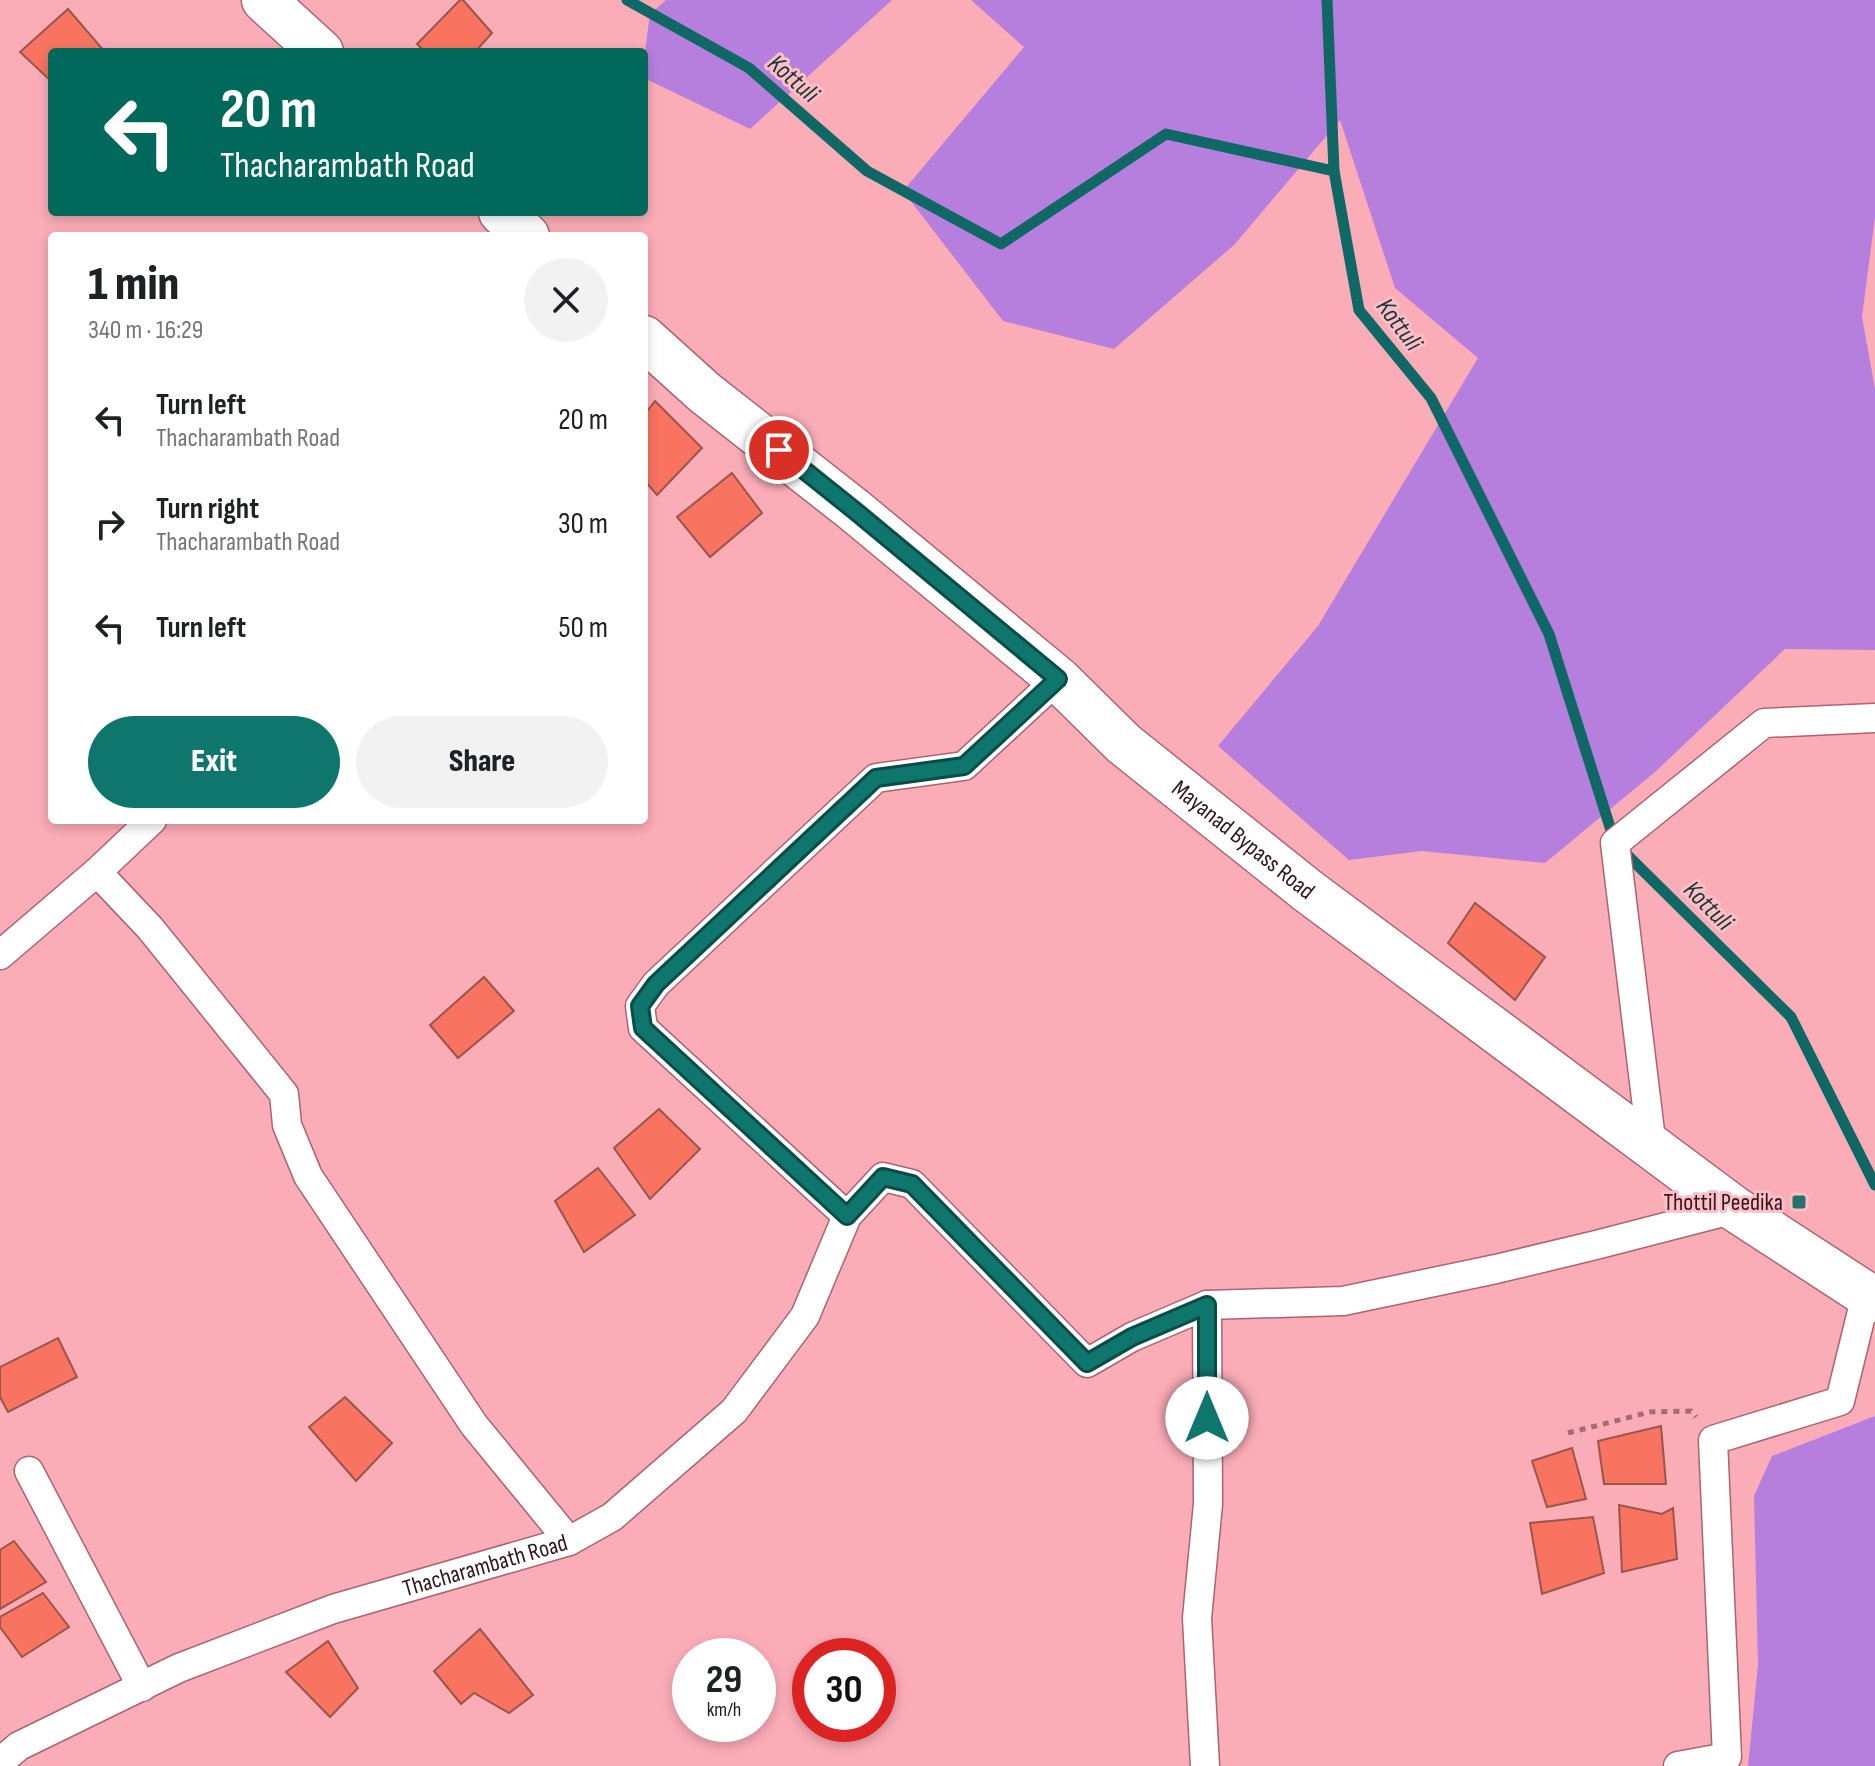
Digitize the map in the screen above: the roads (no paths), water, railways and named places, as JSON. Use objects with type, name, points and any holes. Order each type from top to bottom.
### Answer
[{"type":"main road","points":[[264,0],[317,48]]},
{"type":"main road","points":[[505,216],[523,232]]},
{"type":"main road","name":"Mayanad Bypass Road","points":[[648,342],[705,393],[854,510],[1058,679],[1124,744],[1308,891],[1735,1209],[1871,1297]]},
{"type":"street","points":[[847,1216],[643,1028],[640,1006],[656,984],[876,778],[964,766],[1058,679]]},
{"type":"street","points":[[1652,1148],[1615,843],[1764,723],[1875,718]]},
{"type":"street","points":[[0,955],[148,824]]},
{"type":"street","points":[[97,872],[159,938],[284,1094],[287,1125],[308,1176],[474,1425],[569,1541]]},
{"type":"street","name":"Thacharambath Road","points":[[0,1762],[19,1746],[179,1668],[333,1609],[569,1541],[612,1517],[734,1411],[805,1316],[847,1216],[883,1177],[912,1184],[1087,1363],[1132,1337],[1207,1305]]},
{"type":"street","points":[[1205,1766],[1197,1618],[1208,1504],[1207,1305],[1343,1301],[1568,1252],[1735,1209]]},
{"type":"street","points":[[1687,1764],[1727,1757],[1713,1440],[1840,1401],[1871,1297]]},
{"type":"street","points":[[29,1471],[142,1687]]},
{"type":"waterway","name":"Kottuli","points":[[627,0],[749,68],[867,171],[1001,244],[1166,134],[1334,171],[1359,310],[1431,398],[1549,634],[1615,843],[1791,1017],[1875,1185]]},
{"type":"waterway","points":[[1327,0],[1334,171]]},
{"type":"place","name":"Thottil Peedika","points":[[1799,1202]]}]
